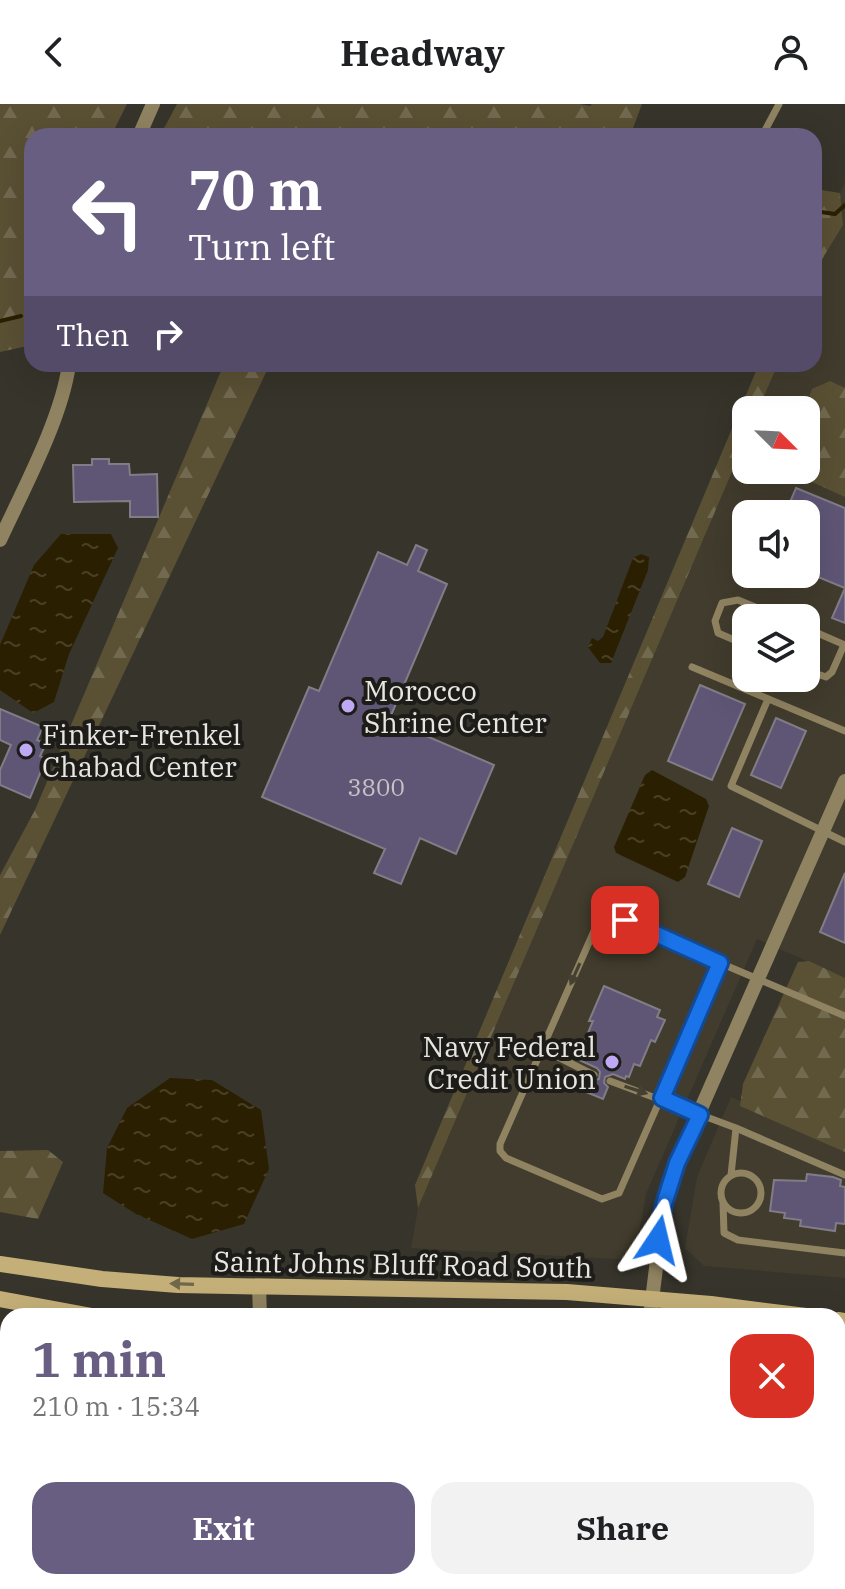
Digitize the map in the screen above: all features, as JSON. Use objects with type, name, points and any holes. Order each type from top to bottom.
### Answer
[{"type":"main road","name":"Saint Johns Bluff Road South","points":[[0,1264],[102,1279],[178,1285],[567,1292],[738,1308]]},
{"type":"main road","points":[[0,1299],[49,1308]]},
{"type":"street","points":[[142,128],[153,104]]},
{"type":"street","points":[[0,540],[55,412],[68,372]]},
{"type":"street","points":[[651,1308],[664,1204],[677,1163],[845,781]]},
{"type":"street","points":[[259,1286],[260,1308]]},
{"type":"lane","points":[[766,128],[779,104]]},
{"type":"lane","points":[[732,639],[718,633],[715,621],[722,603],[738,600],[748,604]]},
{"type":"lane","points":[[820,634],[845,645],[832,672],[826,677],[820,675]]},
{"type":"lane","points":[[692,667],[845,731]]},
{"type":"lane","points":[[768,699],[731,786],[845,842]]},
{"type":"lane","points":[[720,963],[619,1193],[602,1199],[506,1158],[500,1151],[500,1144],[598,922],[609,916],[625,920],[845,1016]]},
{"type":"lane","points":[[542,1049],[594,1075]]},
{"type":"lane","points":[[610,1081],[662,1098],[845,1175]]},
{"type":"lane","points":[[731,1175],[736,1128]]},
{"type":"lane","points":[[723,1203],[733,1211],[745,1212],[756,1205],[760,1199],[759,1186],[756,1180],[744,1173],[731,1175],[721,1190],[724,1233],[738,1240],[845,1253]]},
{"type":"shaded area","points":[[845,182],[845,978],[757,939],[646,1194],[634,1260],[411,1248],[418,1208],[732,472],[732,484],[820,484],[820,396],[764,396],[775,372],[822,372],[824,256],[843,225],[840,193]]},
{"type":"shaded area","points":[[731,1097],[845,1145],[845,1278],[704,1266],[685,1248],[697,1177]]},
{"type":"green space","points":[[0,104],[127,104],[115,128],[24,128],[24,347],[0,352]]},
{"type":"green space","points":[[177,104],[642,104],[633,128],[164,128]]},
{"type":"green space","points":[[822,190],[840,193],[843,225],[822,261]]},
{"type":"green space","points":[[221,372],[266,372],[0,935],[0,875],[35,810]]},
{"type":"green space","points":[[756,372],[775,372],[764,396],[746,396]]},
{"type":"green space","points":[[830,381],[845,388],[845,497],[816,484],[820,484],[820,396],[809,396],[812,389]]},
{"type":"green space","points":[[732,428],[732,472],[418,1208],[415,1185]]},
{"type":"green space","points":[[809,961],[845,978],[845,1152],[740,1106],[743,1084],[798,962]]},
{"type":"green space","points":[[48,1150],[63,1162],[38,1219],[0,1212],[0,1151]]},
{"type":"water","points":[[61,534],[111,534],[118,548],[69,654],[54,702],[33,713],[0,690],[0,645],[34,565]]},
{"type":"water","points":[[641,554],[649,557],[648,570],[611,663],[600,663],[588,647],[592,638],[598,641],[603,637],[633,558]]},
{"type":"water","points":[[652,770],[706,799],[709,806],[685,877],[678,882],[616,853],[614,847],[645,775]]},
{"type":"water","points":[[170,1078],[212,1080],[261,1110],[269,1169],[244,1224],[192,1239],[136,1214],[103,1193],[107,1148],[127,1108]]},
{"type":"building","points":[[92,459],[109,459],[109,464],[129,464],[130,475],[157,474],[158,517],[130,517],[130,501],[74,502],[73,465],[92,465]]},
{"type":"building","points":[[796,488],[845,508],[845,588],[820,578],[820,500],[791,500]]},
{"type":"building","name":"Morocco Shrine Center","points":[[416,545],[427,550],[418,571],[447,584],[389,720],[494,765],[456,854],[420,838],[401,884],[374,873],[385,849],[262,797],[309,687],[319,691],[378,552],[407,565]]},
{"type":"building","points":[[845,588],[845,623],[832,618]]},
{"type":"building","points":[[700,685],[745,704],[712,780],[668,761]]},
{"type":"building","name":"Finker-Frenkel Chabad Center","points":[[0,709],[43,727],[37,740],[46,744],[40,756],[46,759],[30,798],[0,785],[0,770],[11,745],[0,740]]},
{"type":"building","points":[[776,718],[806,731],[781,788],[751,775]]},
{"type":"building","points":[[732,828],[762,841],[739,897],[708,884]]},
{"type":"building","points":[[845,873],[845,943],[820,932]]},
{"type":"building","points":[[604,986],[660,1010],[657,1017],[665,1020],[655,1042],[651,1040],[640,1066],[634,1064],[629,1077],[625,1079],[613,1074],[605,1077],[604,1083],[608,1087],[603,1099],[586,1092],[591,1081],[599,1079],[600,1072],[577,1059]]},
{"type":"building","points":[[807,1174],[833,1177],[841,1180],[840,1186],[845,1187],[845,1224],[836,1223],[835,1231],[800,1226],[801,1220],[784,1218],[785,1213],[770,1211],[774,1180],[806,1181]]},
{"type":"waterway","points":[[822,212],[835,214],[845,205]]},
{"type":"waterway","points":[[0,321],[21,316]]},
{"type":"place","name":"Morocco Shrine Center","points":[[348,706]]},
{"type":"place","name":"Finker-Frenkel Chabad Center","points":[[26,750]]},
{"type":"place","name":"Navy Federal Credit Union","points":[[612,1062]]},
{"type":"route","points":[[625,920],[720,963],[662,1098],[700,1115],[677,1163],[664,1204],[658,1240]]}]
